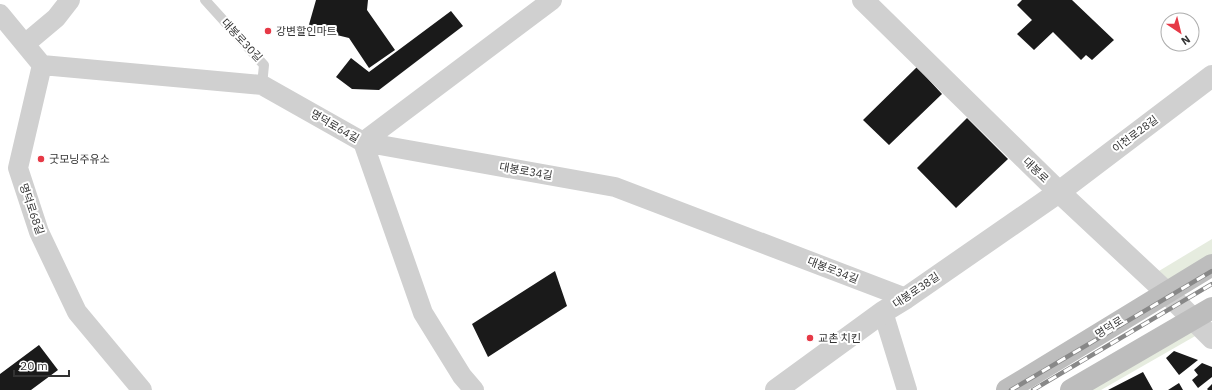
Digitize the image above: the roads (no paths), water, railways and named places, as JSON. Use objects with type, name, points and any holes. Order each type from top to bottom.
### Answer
[{"type":"main road","name":"명덕로","points":[[1007,390],[1212,265]]},
{"type":"main road","points":[[1071,390],[1212,308]]},
{"type":"street","points":[[24,44],[56,18],[70,0]]},
{"type":"street","points":[[363,142],[552,0]]},
{"type":"street","name":"대봉로","points":[[863,0],[1058,192],[1166,292],[1212,338]]},
{"type":"street","points":[[0,14],[42,65]]},
{"type":"street","name":"명덕로64길","points":[[42,65],[262,85],[363,142],[423,313],[462,376],[474,390]]},
{"type":"street","name":"명덕로68길","points":[[42,65],[18,168],[39,232],[77,312],[142,390]]},
{"type":"street","name":"이천로28길","points":[[1058,192],[1212,76]]},
{"type":"street","name":"대봉로34길","points":[[363,142],[615,187],[906,298]]},
{"type":"street","name":"대봉로38길","points":[[776,390],[883,312],[906,298],[1058,192]]},
{"type":"street","points":[[883,312],[906,390]]},
{"type":"lane","name":"대봉로30길","points":[[205,0],[264,65],[262,85]]},
{"type":"railway","points":[[1011,390],[1212,271]]},
{"type":"railway","points":[[1033,390],[1212,284]]},
{"type":"place","name":"강변할인마트","points":[[268,31]]},
{"type":"place","name":"굿모닝주유소","points":[[41,159]]},
{"type":"place","name":"교촌 치킨","points":[[810,338]]}]
